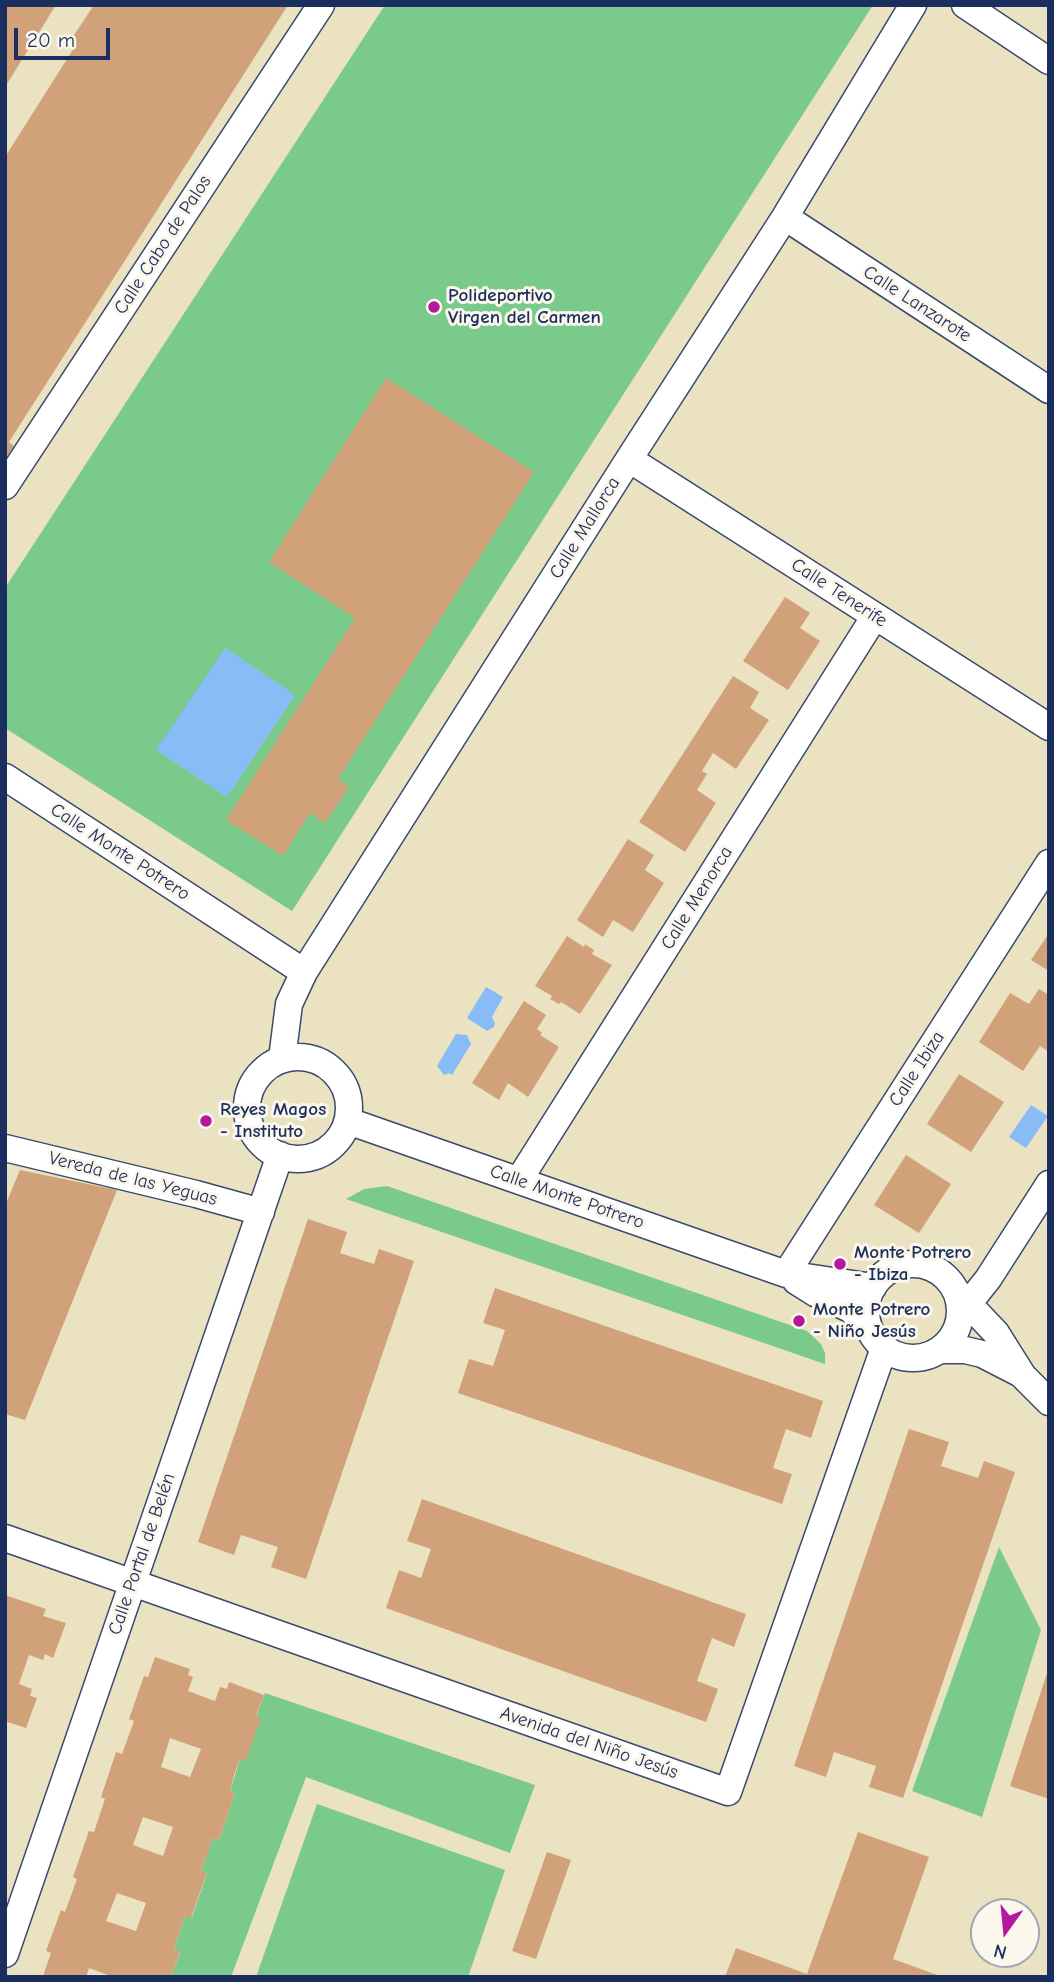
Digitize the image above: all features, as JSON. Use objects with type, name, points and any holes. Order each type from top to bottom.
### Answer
[{"type":"street","name":"Calle Cabo de Palos","points":[[5,486],[321,5]]},
{"type":"street","name":"Calle Mallorca","points":[[282,1059],[289,1004],[304,972],[785,217],[913,5]]},
{"type":"street","points":[[965,5],[1049,61]]},
{"type":"street","name":"Calle Lanzarote","points":[[785,217],[1049,390]]},
{"type":"street","name":"Calle Tenerife","points":[[629,459],[1049,727]]},
{"type":"street","name":"Calle Menorca","points":[[519,1180],[875,616]]},
{"type":"street","name":"Calle Monte Potrero","points":[[5,777],[304,972]]},
{"type":"street","name":"Calle Ibiza","points":[[786,1274],[1049,863]]},
{"type":"street","points":[[306,1057],[332,1069],[342,1080],[347,1093],[348,1121],[340,1137],[320,1154],[294,1158],[280,1156],[260,1141],[249,1124],[248,1095],[260,1073],[282,1059],[306,1057]]},
{"type":"street","name":"Calle Monte Potrero","points":[[348,1121],[786,1274],[873,1287]]},
{"type":"street","name":"Vereda de las Yeguas","points":[[5,1148],[261,1212]]},
{"type":"street","name":"Calle Portal de Belén","points":[[5,1954],[280,1156]]},
{"type":"street","points":[[962,1298],[988,1279],[1049,1184]]},
{"type":"street","points":[[962,1298],[959,1324],[949,1343],[929,1356],[898,1356],[874,1338],[868,1325],[868,1298],[873,1287],[889,1271],[911,1264],[933,1268],[951,1282],[962,1298],[996,1333],[1023,1376],[1049,1402]]},
{"type":"street","name":"Calle Monte Potrero","points":[[786,1274],[815,1293],[850,1309],[868,1325]]},
{"type":"street","name":"Avenida del Niño Jesús","points":[[5,1538],[728,1792],[884,1348]]},
{"type":"street","points":[[940,1350],[965,1350],[982,1354],[1023,1376]]},
{"type":"green space","name":"Polideportivo Virgen del Carmen","points":[[385,5],[873,5],[292,911],[5,728],[5,588]]},
{"type":"green space","points":[[387,1186],[807,1331],[821,1344],[825,1353],[825,1364],[346,1199],[364,1189]]},
{"type":"green space","points":[[999,1547],[1041,1630],[982,1817],[912,1791]]},
{"type":"green space","points":[[265,1693],[535,1785],[510,1853],[306,1777],[231,1977],[171,1977],[180,1952],[174,1949],[185,1916],[192,1917],[207,1874],[201,1871],[213,1838],[219,1840],[235,1793],[230,1791],[240,1759]]},
{"type":"green space","points":[[317,1804],[505,1870],[468,1977],[256,1977]]},
{"type":"water","points":[[225,648],[295,695],[227,797],[156,750]]},
{"type":"water","points":[[486,987],[503,997],[492,1017],[494,1027],[487,1031],[467,1018]]},
{"type":"water","points":[[456,1034],[467,1035],[471,1044],[452,1075],[444,1075],[437,1066]]},
{"type":"water","points":[[1031,1105],[1048,1116],[1026,1148],[1009,1137]]},
{"type":"building","points":[[5,5],[56,5],[5,87]]},
{"type":"building","points":[[94,5],[288,5],[9,442],[14,446],[5,459],[5,157],[74,48],[68,44]]},
{"type":"building","points":[[386,378],[534,472],[338,779],[349,787],[325,823],[310,813],[283,856],[226,820],[355,618],[269,562]]},
{"type":"building","points":[[785,597],[810,613],[800,628],[820,641],[788,690],[743,661]]},
{"type":"building","points":[[733,676],[759,692],[750,708],[769,720],[736,769],[713,753],[702,771],[707,774],[697,790],[716,803],[685,852],[639,822]]},
{"type":"building","points":[[628,839],[654,855],[645,870],[664,883],[633,932],[613,920],[603,937],[577,920]]},
{"type":"building","points":[[1049,933],[1049,971],[1031,960]]},
{"type":"building","points":[[567,936],[584,947],[585,944],[594,950],[592,954],[612,965],[580,1014],[561,1002],[559,1004],[550,999],[552,996],[535,986]]},
{"type":"building","points":[[1039,989],[1049,995],[1049,1052],[1040,1046],[1023,1071],[979,1042],[1010,993],[1029,1004]]},
{"type":"building","points":[[524,1001],[546,1015],[537,1029],[542,1033],[540,1035],[559,1047],[528,1097],[508,1083],[499,1100],[472,1083]]},
{"type":"building","points":[[959,1074],[1004,1102],[971,1152],[927,1124]]},
{"type":"building","points":[[906,1155],[951,1184],[919,1233],[874,1205]]},
{"type":"building","points":[[20,1170],[117,1190],[25,1420],[5,1414],[5,1206]]},
{"type":"building","points":[[308,1219],[347,1232],[340,1253],[374,1264],[379,1249],[414,1261],[306,1579],[271,1567],[278,1547],[241,1535],[234,1555],[198,1542]]},
{"type":"building","points":[[495,1288],[823,1401],[811,1438],[786,1429],[773,1468],[792,1474],[782,1504],[458,1393],[469,1359],[493,1366],[505,1330],[483,1323]]},
{"type":"building","points":[[909,1429],[949,1442],[941,1466],[978,1478],[984,1461],[1015,1472],[903,1798],[869,1787],[876,1766],[834,1752],[826,1777],[794,1766]]},
{"type":"building","points":[[422,1499],[746,1614],[734,1647],[712,1638],[697,1681],[718,1689],[706,1722],[386,1608],[399,1570],[421,1578],[431,1549],[407,1541]]},
{"type":"building","points":[[5,1595],[46,1609],[43,1616],[66,1623],[53,1658],[45,1654],[43,1660],[29,1655],[19,1684],[32,1689],[30,1696],[37,1698],[26,1728],[5,1721]]},
{"type":"building","points":[[155,1657],[190,1669],[188,1675],[193,1677],[188,1691],[215,1701],[220,1687],[227,1689],[229,1682],[264,1695],[256,1716],[261,1718],[246,1761],[240,1759],[234,1775],[230,1791],[235,1793],[219,1840],[213,1838],[201,1871],[207,1873],[191,1918],[185,1916],[174,1949],[180,1951],[171,1977],[113,1977],[89,1968],[86,1977],[43,1976],[51,1953],[46,1951],[61,1910],[65,1912],[77,1879],[73,1877],[89,1831],[94,1832],[105,1799],[101,1797],[116,1752],[122,1754],[134,1721],[129,1719],[144,1676],[148,1677]],"holes":[[[170,1738],[201,1749],[190,1777],[161,1767]],[[143,1817],[173,1827],[163,1856],[133,1845]],[[117,1893],[146,1903],[136,1931],[106,1921]]]},
{"type":"building","points":[[1049,1670],[1049,1799],[1010,1786]]},
{"type":"building","points":[[858,1832],[929,1857],[893,1959],[943,1977],[725,1977],[736,1948],[807,1974]]},
{"type":"building","points":[[547,1852],[571,1860],[536,1959],[512,1951]]},
{"type":"place","name":"Polideportivo Virgen del Carmen","points":[[434,307]]},
{"type":"place","name":"Reyes Magos - Instituto","points":[[206,1121]]},
{"type":"place","name":"Monte Potrero - Ibiza","points":[[840,1264]]},
{"type":"place","name":"Monte Potrero - Niño Jesús","points":[[799,1321]]}]
